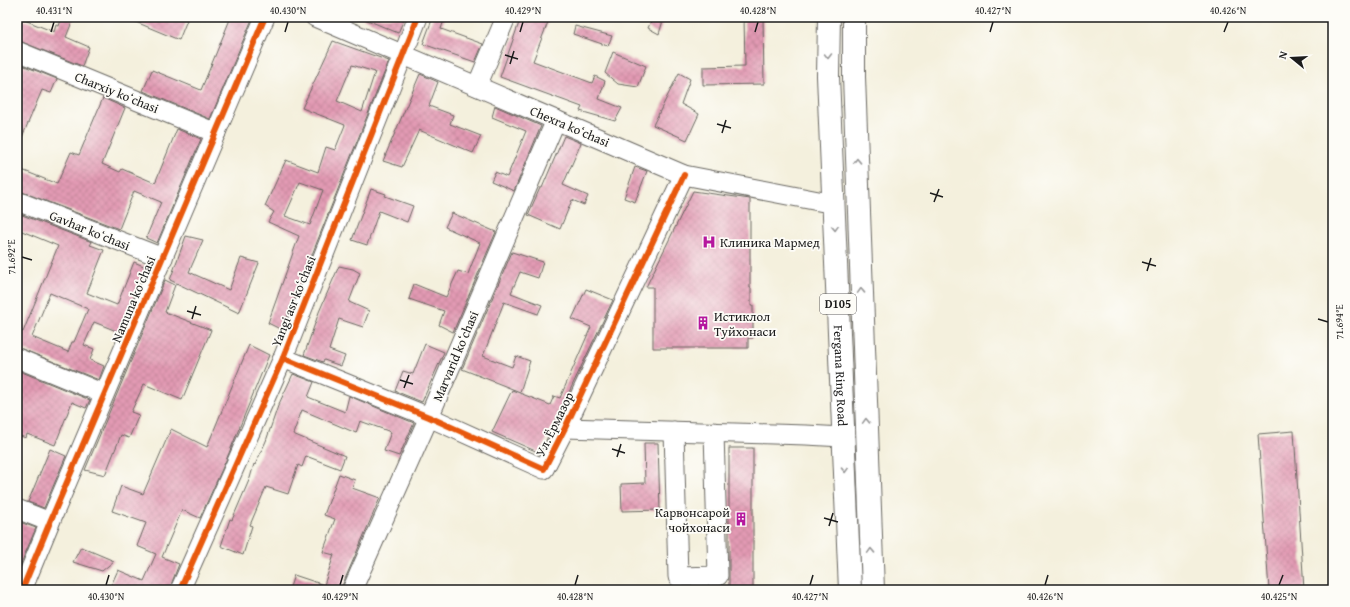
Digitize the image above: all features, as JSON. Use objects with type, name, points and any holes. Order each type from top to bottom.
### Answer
[{"type":"highway","name":"Fergana Ring Road","points":[[829,17],[828,76],[850,590]]},
{"type":"highway","name":"Fergana Ring Road","points":[[854,17],[854,85],[873,590]]},
{"type":"street","name":"Namuna koʻchasi","points":[[22,590],[265,17]]},
{"type":"street","name":"Chexra koʻchasi","points":[[315,17],[684,175],[834,204]]},
{"type":"street","name":"Yangi asr koʻchasi","points":[[180,590],[283,358],[402,54],[418,17]]},
{"type":"street","points":[[477,86],[506,17]]},
{"type":"street","name":"Charxiy koʻchasi","points":[[17,51],[216,133]]},
{"type":"street","name":"Marvarid koʻchasi","points":[[352,590],[429,417],[556,120]]},
{"type":"street","name":"Ул. Ёрмазор","points":[[283,358],[429,417],[544,469],[565,428],[684,175]]},
{"type":"street","name":"Gavhar koʻchasi","points":[[17,201],[163,258]]},
{"type":"street","points":[[17,358],[104,394]]},
{"type":"street","points":[[565,428],[806,434],[843,437]]},
{"type":"street","points":[[674,431],[678,577],[718,576],[714,432]]},
{"type":"street","points":[[17,509],[50,522]]},
{"type":"building","points":[[17,17],[54,32],[56,25],[59,26],[62,17],[74,17],[66,37],[89,47],[82,66],[17,40]]},
{"type":"building","points":[[124,17],[179,17],[187,20],[179,40]]},
{"type":"building","points":[[231,17],[253,17],[210,119],[143,91],[152,70],[201,90]]},
{"type":"building","points":[[360,17],[405,17],[398,33]]},
{"type":"building","points":[[433,17],[445,17],[441,29],[483,44],[475,62],[423,44]]},
{"type":"building","points":[[521,17],[549,17],[533,61],[592,83],[595,76],[605,81],[599,99],[622,108],[615,121],[580,111],[582,107],[500,77]]},
{"type":"building","points":[[653,17],[664,17],[659,34],[648,28]]},
{"type":"building","points":[[744,17],[763,17],[764,84],[703,85],[703,67],[745,66]]},
{"type":"building","points":[[575,26],[612,36],[608,46],[573,34]]},
{"type":"building","points":[[333,41],[389,61],[282,330],[268,323],[299,236],[268,222],[274,212],[265,206],[286,160],[318,172],[326,147],[335,150],[345,125],[302,108]],"holes":[[[352,65],[375,72],[362,112],[337,101]],[[300,182],[323,190],[310,225],[285,216]]]},
{"type":"building","points":[[613,52],[646,66],[638,87],[618,84],[605,73]]},
{"type":"building","points":[[17,63],[57,79],[51,93],[42,90],[17,149]]},
{"type":"building","points":[[679,73],[690,79],[681,104],[699,114],[687,140],[653,125]]},
{"type":"building","points":[[420,74],[438,82],[429,106],[453,115],[450,124],[481,136],[473,153],[419,130],[402,167],[383,161]]},
{"type":"building","points":[[103,98],[125,108],[102,164],[120,172],[122,169],[155,183],[177,129],[201,139],[157,243],[146,238],[161,202],[134,191],[119,229],[17,190],[17,168],[57,184],[71,152],[79,155]]},
{"type":"building","points":[[495,106],[541,126],[514,191],[491,181],[495,172],[507,177],[526,131],[492,117]]},
{"type":"building","points":[[564,136],[581,143],[563,185],[588,196],[584,205],[572,200],[560,229],[528,215],[540,188],[542,188]]},
{"type":"building","points":[[635,167],[647,171],[635,202],[624,198]]},
{"type":"building","points":[[371,189],[386,194],[385,196],[413,206],[407,222],[379,211],[367,245],[352,240]]},
{"type":"building","points":[[693,191],[750,199],[750,288],[751,305],[753,305],[753,338],[748,338],[748,348],[653,348],[653,287],[646,287]]},
{"type":"building","points":[[17,213],[92,242],[90,245],[104,250],[87,293],[117,305],[134,262],[146,267],[119,332],[94,322],[84,345],[94,349],[90,360],[104,366],[99,380],[17,347],[17,329],[23,332],[58,246],[17,229]],"holes":[[[50,293],[88,309],[74,342],[72,342],[68,352],[32,337]]]},
{"type":"building","points":[[452,213],[496,232],[453,332],[439,325],[444,311],[409,299],[414,284],[446,297],[458,271],[468,274],[480,243],[445,227]]},
{"type":"building","points":[[186,236],[203,240],[189,272],[229,290],[241,258],[259,263],[239,313],[170,280]]},
{"type":"building","points":[[512,252],[543,262],[538,278],[520,272],[511,293],[542,305],[538,314],[504,302],[483,356],[512,367],[516,356],[530,361],[520,392],[462,369]]},
{"type":"building","points":[[339,266],[353,269],[360,273],[349,302],[369,311],[363,327],[339,319],[329,350],[345,356],[341,366],[324,360],[323,362],[304,355],[319,312]]},
{"type":"building","points":[[165,280],[175,285],[165,312],[211,330],[182,400],[144,384],[131,412],[139,415],[129,438],[121,435],[105,475],[85,470]]},
{"type":"building","points":[[586,289],[613,300],[540,453],[492,432],[512,390],[550,405],[554,396],[560,398],[591,327],[572,319]]},
{"type":"building","points":[[425,344],[444,352],[422,402],[395,391],[403,371],[413,374]]},
{"type":"building","points":[[249,345],[269,355],[227,458],[200,518],[182,510],[162,557],[179,564],[169,590],[109,590],[118,570],[144,581],[156,554],[137,546],[146,523],[112,511],[121,486],[143,494],[171,429],[207,447]]},
{"type":"building","points":[[17,370],[90,400],[86,408],[72,402],[55,445],[27,434],[26,438],[17,435]]},
{"type":"building","points":[[293,374],[314,382],[308,397],[345,412],[349,396],[414,423],[399,456],[384,451],[391,432],[360,421],[356,433],[302,410],[293,434],[345,456],[340,469],[306,456],[302,467],[298,465],[288,494],[266,487],[250,525],[252,526],[243,555],[221,546],[230,519],[232,520],[250,478],[254,464],[255,465],[266,441],[278,406]]},
{"type":"building","points":[[1294,431],[1304,590],[1269,590],[1258,434]]},
{"type":"building","points":[[644,443],[658,443],[660,510],[622,511],[621,484],[645,483]]},
{"type":"building","name":"Карвонсарой чойхонаси","points":[[729,448],[753,448],[753,590],[729,590]]},
{"type":"building","points":[[50,449],[66,456],[44,508],[28,502]]},
{"type":"building","points":[[339,474],[355,480],[352,488],[380,498],[341,590],[289,590],[294,575],[324,585],[334,555],[323,552],[335,519],[324,515]]},
{"type":"building","points":[[17,521],[36,528],[17,573]]},
{"type":"building","points":[[81,547],[114,561],[102,571],[73,562]]},
{"type":"cycle path","points":[[22,590],[265,17]]},
{"type":"cycle path","points":[[180,590],[283,358],[418,17]]},
{"type":"cycle path","points":[[283,358],[429,417],[544,469],[565,428],[684,175]]},
{"type":"place","name":"Клиника Мармед","points":[[709,242]]},
{"type":"place","name":"Истиклол Туйхонаси","points":[[703,323]]},
{"type":"place","name":"Карвонсарой чойхонаси","points":[[741,519]]}]
